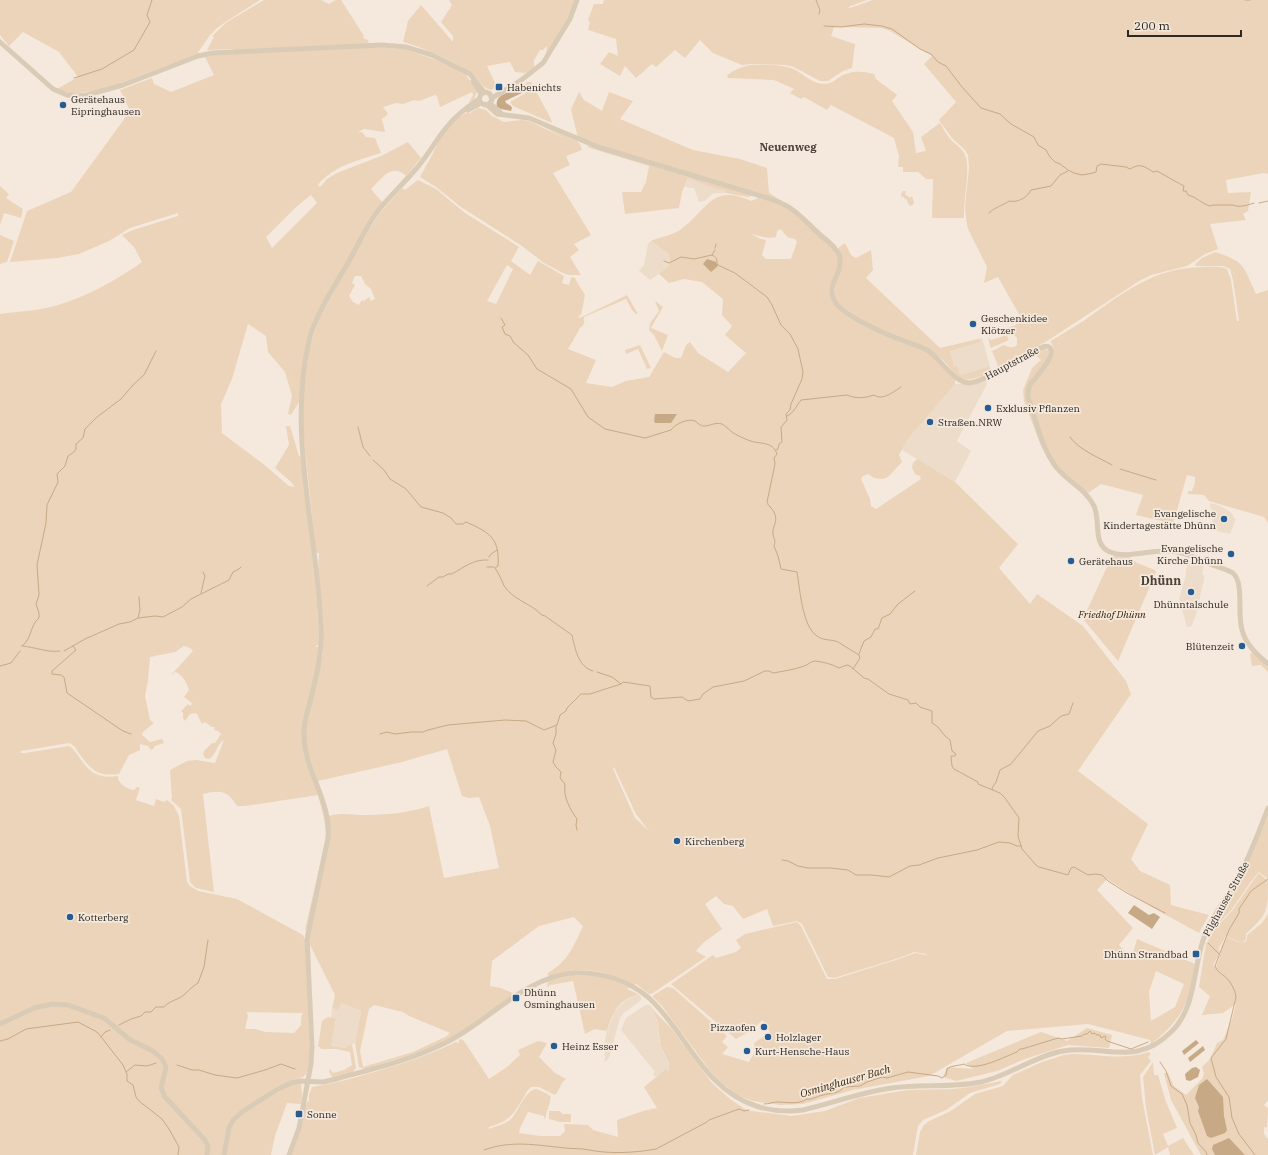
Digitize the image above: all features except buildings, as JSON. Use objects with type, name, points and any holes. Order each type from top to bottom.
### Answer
[{"type":"main road","points":[[490,100],[520,81],[541,64],[570,19],[577,0]]},
{"type":"main road","points":[[0,42],[50,86],[61,94],[73,96],[82,96],[118,86],[198,56],[212,53],[396,45],[432,55],[466,73],[481,97],[490,100]]},
{"type":"main road","points":[[481,97],[490,100]]},
{"type":"main road","points":[[289,1155],[298,1132],[311,1064],[312,1047],[307,939],[329,827],[327,814],[306,751],[304,738],[305,722],[320,660],[322,643],[303,450],[301,408],[303,374],[310,338],[315,325],[370,222],[416,170],[444,130],[481,97]]},
{"type":"main road","name":"Hauptstraße","points":[[490,100],[494,112],[504,115],[525,117],[598,147],[771,199],[795,211],[830,243],[838,253],[840,258],[840,267],[831,292],[840,308],[891,336],[925,348],[961,381],[967,383],[974,382],[1046,346],[1050,349],[1051,356],[1030,386],[1028,397],[1043,444],[1052,460],[1061,472],[1086,494],[1095,507],[1101,545],[1110,552],[1124,554],[1167,551],[1178,552],[1231,572],[1236,576],[1238,582],[1239,617],[1243,634],[1251,647],[1268,664]]},
{"type":"main road","name":"Pilghauser Straße","points":[[224,1155],[229,1128],[233,1120],[287,1084],[296,1082],[323,1082],[336,1079],[434,1048],[462,1034],[530,987],[553,977],[576,973],[606,976],[622,981],[638,990],[663,1013],[702,1066],[728,1093],[745,1102],[776,1110],[803,1110],[862,1094],[894,1088],[957,1085],[980,1082],[1005,1075],[1045,1057],[1061,1052],[1075,1050],[1128,1053],[1151,1047],[1170,1034],[1185,1014],[1191,995],[1199,954],[1207,930],[1217,911],[1242,872],[1268,808]]},
{"type":"main road","points":[[0,1024],[34,1008],[52,1004],[68,1005],[104,1018],[129,1039],[154,1051],[162,1059],[166,1067],[162,1088],[164,1097],[205,1140],[208,1146],[207,1155]]},
{"type":"shaded area","points":[[521,88],[522,93],[505,101],[511,106],[511,111],[497,107],[498,99],[503,94]]},
{"type":"shaded area","points":[[688,178],[716,189],[724,190],[726,193],[712,194],[705,201],[699,202],[694,188],[685,187]]},
{"type":"shaded area","points":[[651,241],[669,254],[670,265],[650,280],[639,271],[644,265],[648,244]]},
{"type":"shaded area","points":[[707,259],[716,262],[718,266],[711,272],[703,264]]},
{"type":"shaded area","points":[[982,338],[991,370],[967,380],[933,352],[937,349]]},
{"type":"shaded area","points":[[985,379],[987,384],[957,441],[971,451],[955,482],[902,450],[908,439],[955,384],[963,384]]},
{"type":"shaded area","points":[[655,414],[677,414],[671,423],[655,423]]},
{"type":"shaded area","name":"Evangelische Kindertagestätte Dhünn","points":[[1209,503],[1218,505],[1232,513],[1236,519],[1230,534],[1213,530],[1212,511]]},
{"type":"shaded area","name":"Dhünntalschule","points":[[1193,560],[1204,564],[1202,575],[1204,575],[1204,579],[1195,619],[1192,626],[1187,627],[1179,599],[1189,561]]},
{"type":"shaded area","points":[[1134,905],[1149,915],[1154,913],[1160,917],[1152,929],[1128,913]]},
{"type":"shaded area","points":[[638,994],[641,997],[641,1000],[620,1018],[610,1055],[608,1060],[604,1062],[606,1034],[615,1011],[626,1000]]},
{"type":"shaded area","points":[[340,1003],[361,1011],[355,1043],[348,1045],[346,1048],[331,1046],[336,1020],[331,1018],[332,1008],[338,1010]]},
{"type":"shaded area","points":[[645,1005],[651,1006],[658,1020],[659,1042],[670,1068],[669,1072],[654,1077],[653,1073],[655,1072],[621,1030],[626,1018]]},
{"type":"shaded area","points":[[1196,1040],[1199,1043],[1184,1055],[1182,1051]]},
{"type":"shaded area","points":[[1203,1046],[1205,1050],[1190,1062],[1188,1058]]},
{"type":"shaded area","points":[[1196,1067],[1200,1070],[1198,1077],[1190,1081],[1186,1080],[1185,1074],[1192,1068]]},
{"type":"shaded area","points":[[1207,1079],[1223,1097],[1224,1116],[1227,1130],[1225,1133],[1211,1138],[1207,1136],[1195,1098],[1199,1085]]},
{"type":"shaded area","points":[[1229,1138],[1245,1155],[1215,1155],[1212,1149],[1213,1145]]},
{"type":"green space","points":[[0,0],[260,0],[217,28],[210,35],[197,54],[99,90],[69,93],[57,89],[78,77],[59,52],[23,32],[9,46],[0,35]]},
{"type":"green space","points":[[264,0],[321,0],[329,4],[336,0],[341,0],[364,36],[363,38],[368,40],[369,47],[404,49],[436,60],[460,70],[466,75],[477,91],[474,100],[469,103],[473,95],[472,92],[440,107],[437,96],[435,95],[419,101],[414,100],[403,104],[396,103],[383,107],[388,114],[382,119],[385,132],[364,129],[358,132],[362,132],[366,137],[375,138],[381,153],[355,161],[339,168],[324,178],[318,185],[320,187],[327,179],[337,173],[381,156],[408,142],[421,158],[406,176],[401,172],[391,171],[371,189],[383,203],[312,328],[299,402],[291,415],[288,414],[292,396],[285,372],[268,352],[266,336],[248,324],[232,379],[221,404],[222,433],[262,463],[289,486],[295,487],[275,468],[289,445],[286,426],[290,426],[299,456],[302,457],[317,603],[319,644],[315,647],[320,647],[302,736],[325,815],[327,833],[326,838],[325,822],[318,795],[237,806],[227,794],[223,792],[203,794],[214,892],[196,888],[190,882],[181,809],[171,800],[170,770],[187,761],[196,760],[215,763],[224,740],[209,759],[205,758],[203,754],[204,751],[212,743],[215,743],[221,734],[214,730],[215,727],[212,727],[205,722],[202,724],[197,714],[190,714],[185,721],[183,718],[183,713],[181,711],[188,704],[190,706],[193,704],[184,697],[189,690],[184,680],[175,672],[172,674],[193,651],[184,646],[175,652],[150,657],[145,696],[150,720],[154,723],[143,732],[142,735],[150,742],[162,739],[164,743],[155,746],[151,750],[148,746],[140,744],[140,750],[129,755],[119,774],[111,775],[99,773],[87,763],[75,747],[69,743],[21,751],[21,753],[69,746],[95,774],[109,777],[118,776],[119,781],[126,787],[134,790],[137,787],[140,788],[136,800],[154,806],[156,799],[164,802],[167,800],[174,806],[179,816],[187,882],[190,886],[198,891],[237,899],[303,935],[305,940],[310,1058],[306,1074],[303,1077],[294,1080],[294,1082],[301,1084],[301,1104],[287,1103],[275,1136],[271,1155],[0,1155],[0,314],[36,310],[58,305],[80,297],[112,281],[142,262],[134,247],[122,235],[133,230],[178,216],[178,213],[130,228],[109,241],[79,254],[58,258],[10,262],[27,211],[71,192],[130,111],[120,90],[152,78],[154,84],[171,92],[214,75],[205,57],[234,53],[233,49],[207,50],[214,37],[212,36],[227,22]],"holes":[[[311,195],[317,203],[272,248],[266,237],[296,207]],[[247,1012],[303,1013],[301,1025],[294,1033],[266,1032],[255,1029],[245,1029],[248,1016]]]},
{"type":"green space","points":[[449,0],[575,0],[570,15],[546,54],[547,46],[543,50],[540,50],[534,60],[534,68],[525,73],[515,72],[510,62],[487,66],[496,85],[496,87],[491,90],[484,87],[470,72],[455,63],[403,42],[408,21],[421,5],[453,42],[453,36],[441,22],[452,5]]},
{"type":"green space","points":[[604,0],[867,0],[848,7],[850,8],[873,0],[1268,0],[1268,174],[1264,173],[1226,180],[1228,193],[1251,192],[1248,211],[1243,214],[1246,220],[1210,224],[1218,249],[1205,254],[1187,266],[1151,275],[1139,281],[1047,341],[1001,366],[998,366],[992,351],[1004,345],[1014,347],[1017,345],[1017,338],[1014,335],[1008,335],[1009,340],[991,348],[988,338],[991,340],[1004,336],[1003,329],[1016,325],[1020,316],[998,277],[984,283],[987,267],[968,229],[966,219],[965,206],[969,168],[968,155],[965,150],[952,138],[939,120],[956,102],[924,64],[932,56],[890,31],[881,28],[834,27],[831,36],[855,44],[852,68],[843,71],[828,81],[820,81],[794,67],[786,65],[742,65],[713,53],[700,40],[685,58],[675,50],[656,67],[652,64],[636,78],[625,66],[620,76],[600,64],[609,52],[618,56],[616,39],[588,30],[590,22],[588,20],[594,4],[603,4]]},
{"type":"green space","points":[[750,65],[771,65],[791,68],[815,82],[824,84],[830,83],[842,75],[851,72],[865,72],[874,74],[876,79],[897,95],[892,101],[913,132],[916,153],[926,151],[921,137],[940,123],[950,139],[964,153],[967,161],[967,176],[964,218],[932,218],[933,179],[926,179],[918,172],[903,172],[903,167],[898,167],[899,156],[894,138],[831,105],[827,110],[804,97],[801,99],[790,93],[794,89],[774,80],[728,78],[727,75],[732,72]]},
{"type":"green space","points":[[527,82],[531,82],[552,123],[513,106],[510,102],[526,93],[523,87]]},
{"type":"green space","points":[[579,92],[584,100],[602,111],[609,92],[633,101],[620,119],[693,150],[740,159],[767,168],[769,193],[797,210],[837,246],[836,247],[791,207],[600,147],[578,138],[571,109]]},
{"type":"green space","points":[[478,108],[486,110],[492,116],[504,122],[521,120],[529,121],[566,139],[540,125],[577,141],[580,144],[582,150],[566,156],[570,165],[553,173],[591,235],[574,244],[579,250],[570,257],[581,275],[569,275],[544,263],[522,246],[461,207],[436,187],[420,177],[445,130],[467,112],[470,113]]},
{"type":"green space","points":[[590,146],[751,196],[748,197],[726,193],[724,190],[716,189],[688,178],[682,192],[679,208],[625,214],[622,192],[641,192],[646,182],[649,166],[587,147]]},
{"type":"green space","points":[[418,180],[436,189],[465,213],[519,247],[511,261],[530,275],[538,261],[564,276],[562,283],[569,285],[571,278],[574,277],[585,295],[581,315],[578,318],[627,295],[638,314],[632,310],[626,299],[584,317],[583,325],[568,349],[596,360],[586,383],[612,387],[626,381],[649,377],[664,352],[675,358],[681,358],[686,345],[690,342],[698,353],[728,372],[746,353],[725,335],[732,326],[722,315],[723,299],[702,282],[684,279],[669,283],[659,274],[670,265],[669,254],[651,241],[677,232],[711,201],[718,197],[727,195],[738,196],[751,201],[761,197],[779,203],[797,215],[831,247],[838,259],[838,265],[831,285],[830,296],[836,307],[844,314],[849,316],[850,314],[839,304],[835,296],[835,287],[842,267],[842,259],[838,248],[845,243],[851,255],[856,258],[871,250],[873,270],[866,278],[940,348],[979,339],[980,342],[950,351],[954,367],[957,366],[959,373],[962,375],[988,367],[990,368],[991,372],[978,377],[962,379],[957,376],[942,359],[933,352],[932,355],[955,379],[955,384],[908,439],[899,455],[902,462],[888,477],[883,479],[874,478],[868,474],[863,476],[861,479],[870,499],[871,506],[876,509],[921,479],[920,476],[915,474],[912,467],[913,463],[917,459],[955,482],[1018,544],[999,568],[1030,604],[1037,594],[1083,626],[1126,681],[1131,694],[1078,771],[1148,824],[1131,859],[1140,871],[1170,885],[1171,905],[1209,915],[1199,933],[1153,908],[1107,879],[1097,890],[1133,928],[1119,945],[1131,959],[1137,939],[1195,964],[1188,998],[1176,1020],[1159,1038],[1151,1044],[1150,1040],[1088,1024],[1007,1031],[929,1076],[853,1090],[803,1104],[780,1105],[753,1101],[737,1095],[711,1072],[662,1006],[653,997],[654,995],[667,987],[673,988],[727,1036],[722,1042],[728,1047],[722,1054],[749,1062],[755,1051],[754,1043],[770,1032],[763,1020],[750,1031],[736,1039],[671,984],[713,955],[716,958],[736,952],[741,948],[736,940],[745,934],[797,922],[801,926],[827,979],[835,979],[915,953],[927,954],[914,952],[834,978],[828,977],[802,924],[797,921],[773,926],[767,909],[743,919],[733,906],[724,904],[716,896],[705,904],[722,929],[703,943],[696,951],[706,957],[653,993],[649,994],[636,984],[634,985],[611,975],[592,970],[572,971],[548,977],[548,973],[561,963],[577,940],[583,926],[574,917],[539,926],[492,961],[490,986],[501,988],[515,994],[476,1023],[451,1038],[430,1047],[364,1069],[359,1067],[355,1043],[361,1011],[341,1003],[338,1010],[332,1008],[335,995],[310,945],[310,981],[309,937],[331,833],[329,816],[342,814],[389,814],[429,806],[444,878],[499,868],[490,826],[479,797],[469,798],[462,796],[447,749],[402,762],[318,781],[308,753],[305,738],[307,722],[323,653],[323,620],[318,572],[319,553],[316,553],[303,430],[304,384],[310,346],[319,319],[363,239],[379,214],[402,188],[405,190]],"holes":[[[781,229],[787,236],[795,239],[797,242],[791,259],[766,259],[762,255],[766,240],[751,234],[773,238],[776,237],[777,231]],[[507,265],[513,269],[496,304],[487,301]],[[355,276],[361,276],[365,284],[371,289],[375,299],[371,301],[369,297],[364,301],[362,300],[359,305],[353,302],[349,296],[355,285],[352,283]],[[614,767],[636,814],[649,831],[635,818],[613,769]],[[1156,971],[1184,984],[1175,1007],[1151,1021],[1149,992]],[[374,1005],[403,1012],[409,1016],[450,1033],[447,1036],[413,1052],[363,1067],[360,1051],[369,1009]]]},
{"type":"green space","points":[[0,186],[9,194],[6,198],[23,209],[21,218],[4,213],[0,225]]},
{"type":"green space","points":[[903,191],[906,191],[905,194],[910,198],[912,196],[914,202],[913,205],[910,206],[907,200],[902,196],[902,199],[901,194]]},
{"type":"green space","points":[[0,235],[14,241],[7,262],[0,264]]},
{"type":"green space","points":[[1215,252],[1233,259],[1242,266],[1256,294],[1268,290],[1268,523],[1264,517],[1209,501],[1204,495],[1188,494],[1188,491],[1192,491],[1195,477],[1187,475],[1173,524],[1162,525],[1162,521],[1136,515],[1143,495],[1101,484],[1088,493],[1048,458],[1041,446],[1024,401],[1023,390],[1032,368],[1041,360],[1035,354],[1021,361],[1042,349],[1049,351],[1047,359],[1029,384],[1030,396],[1031,387],[1053,356],[1054,349],[1051,341],[1140,283],[1169,272],[1185,268],[1221,267],[1227,269],[1231,280],[1237,321],[1239,321],[1230,269],[1223,266],[1196,266],[1195,264],[1202,258]]},
{"type":"green space","points":[[655,301],[663,307],[651,328],[668,335],[662,351],[654,335],[649,330],[650,323],[659,311]]},
{"type":"green space","points":[[640,345],[651,368],[647,369],[638,349],[626,354],[625,350]]},
{"type":"green space","name":"Friedhof Dhünn","points":[[1112,556],[1129,557],[1137,563],[1155,570],[1156,572],[1118,661],[1083,619]]},
{"type":"green space","points":[[1253,652],[1268,667],[1268,672],[1261,665],[1252,666],[1250,654]]},
{"type":"green space","points":[[1268,816],[1268,879],[1259,872],[1226,917],[1212,927],[1217,916],[1244,873]]},
{"type":"green space","points":[[326,840],[307,929],[305,930]]},
{"type":"green space","points":[[1259,873],[1268,881],[1267,906],[1263,916],[1246,934],[1246,939],[1242,943],[1247,939],[1247,935],[1262,923],[1268,914],[1268,1100],[1264,1105],[1268,1108],[1267,1128],[1264,1127],[1264,1134],[1268,1139],[1268,1155],[1201,1155],[1171,1100],[1164,1073],[1168,1073],[1174,1086],[1186,1095],[1202,1079],[1204,1073],[1202,1067],[1210,1059],[1217,1043],[1223,1040],[1232,1019],[1236,1004],[1223,1013],[1202,1015],[1210,996],[1199,987],[1206,943],[1208,942],[1211,928],[1218,925],[1231,912]],"holes":[[[1226,936],[1241,942],[1227,937],[1221,947],[1221,953],[1216,967],[1213,965],[1220,953],[1219,948]]]},
{"type":"green space","points":[[571,976],[594,976],[607,979],[629,987],[627,989],[638,994],[619,1005],[611,1018],[607,1031],[595,1029],[585,1034],[573,981],[547,986],[548,982],[552,980]]},
{"type":"green space","points":[[652,1008],[671,1028],[712,1083],[730,1099],[745,1109],[751,1111],[792,1116],[825,1111],[859,1098],[908,1090],[970,1087],[1002,1081],[1000,1084],[970,1093],[946,1110],[923,1120],[918,1126],[913,1155],[291,1155],[299,1134],[305,1105],[309,1100],[312,1087],[347,1080],[400,1064],[429,1054],[456,1042],[459,1043],[459,1040],[461,1039],[464,1041],[489,1079],[507,1067],[520,1055],[518,1050],[538,1041],[547,1043],[539,1057],[555,1073],[566,1079],[562,1082],[555,1095],[539,1087],[531,1087],[509,1118],[489,1127],[489,1129],[510,1120],[528,1094],[536,1089],[551,1097],[545,1120],[544,1116],[528,1112],[519,1133],[540,1136],[560,1136],[565,1131],[564,1124],[566,1124],[588,1125],[593,1130],[618,1137],[617,1120],[657,1108],[644,1087],[666,1069],[669,1072],[669,1064],[660,1044],[658,1021]]},
{"type":"green space","points":[[328,1017],[336,1019],[331,1046],[346,1048],[348,1045],[352,1044],[356,1068],[353,1072],[333,1078],[329,1072],[330,1069],[333,1073],[344,1070],[352,1065],[350,1052],[336,1049],[321,1049],[318,1047],[322,1021]]},
{"type":"green space","points":[[1087,1028],[1112,1035],[1109,1048],[1068,1045],[1025,1059],[997,1071],[956,1081],[943,1077],[947,1067],[973,1069],[966,1063],[1041,1032],[1067,1041]]},
{"type":"green space","points":[[1149,1052],[1151,1054],[1148,1057],[1151,1061],[1140,1075],[1142,1098],[1153,1155],[916,1155],[920,1132],[924,1125],[929,1121],[951,1111],[975,1094],[1003,1086],[1013,1075],[1042,1062],[1071,1054],[1119,1057],[1139,1055]]},
{"type":"green space","points":[[1153,1062],[1154,1075],[1158,1075],[1166,1102],[1177,1128],[1163,1134],[1168,1146],[1183,1138],[1194,1155],[1170,1155],[1168,1147],[1155,1155],[1146,1108],[1143,1077]]},
{"type":"green space","points":[[549,1111],[559,1111],[563,1114],[571,1114],[571,1122],[560,1122],[549,1119]]},
{"type":"waterway","points":[[74,78],[102,69],[134,50],[150,22],[147,15],[152,0]]},
{"type":"waterway","points":[[816,0],[820,10],[819,14]]},
{"type":"waterway","points":[[1245,0],[1250,0]]},
{"type":"waterway","points":[[824,26],[841,27],[864,24],[892,29],[920,49],[931,54],[938,62],[946,66],[981,108],[1000,114],[1011,124],[1034,137],[1038,145],[1046,150],[1055,162],[1074,173],[1082,175],[1093,173],[1096,172],[1097,166],[1101,164],[1126,167],[1130,169],[1137,166],[1142,166],[1153,172],[1157,171],[1184,186],[1183,191],[1186,191],[1188,195],[1210,206],[1241,206],[1254,203]]},
{"type":"waterway","points":[[989,213],[1009,201],[1022,199],[1031,190],[1051,186],[1060,175],[1068,171]]},
{"type":"waterway","points":[[1259,203],[1268,201]]},
{"type":"waterway","points":[[715,248],[716,244]]},
{"type":"waterway","points":[[712,255],[715,250]]},
{"type":"waterway","points":[[664,261],[669,263],[681,257],[694,259],[712,255],[714,256],[717,264],[735,273],[767,297],[781,325],[790,334],[798,349],[803,372],[802,379],[791,404],[790,410],[786,414],[787,420],[781,427],[782,442],[776,450]]},
{"type":"waterway","points":[[501,318],[505,325],[502,327],[505,334],[510,336],[514,343],[528,355],[537,369],[571,389],[588,417],[605,429],[645,438],[671,430],[682,422],[692,420],[703,426],[717,423],[722,424],[742,437],[772,447],[777,454],[774,458],[775,464],[767,502],[776,519],[773,536],[775,541],[774,546],[781,569],[797,572],[802,607],[812,631],[820,638],[838,642],[859,655],[860,658],[853,669]]},
{"type":"waterway","points":[[22,646],[28,640],[34,624],[39,618],[36,604],[39,595],[37,565],[46,523],[47,505],[58,482],[57,474],[65,466],[68,456],[76,449],[76,444],[83,438],[85,429],[97,417],[121,399],[144,375],[156,351]]},
{"type":"waterway","points":[[787,416],[793,411],[801,400],[847,395],[857,398],[874,395],[881,397],[888,395],[901,387]]},
{"type":"waterway","points":[[358,427],[363,447],[370,456]]},
{"type":"waterway","points":[[1070,437],[1078,446],[1112,465]]},
{"type":"waterway","points":[[373,460],[384,470],[390,479],[406,489],[421,507],[443,513],[451,518],[456,524],[463,524],[466,522],[487,533],[495,542],[498,556],[498,566],[495,568],[507,590],[516,598],[535,609],[572,635],[578,656],[584,666],[593,671]]},
{"type":"waterway","points":[[1120,469],[1156,480]]},
{"type":"waterway","points":[[489,557],[497,550]]},
{"type":"waterway","points":[[427,586],[439,577],[452,574],[469,564],[488,560]]},
{"type":"waterway","points":[[64,651],[85,639],[119,624],[130,622],[138,618],[155,616],[163,617],[182,607],[191,599],[229,580],[233,572],[241,567]]},
{"type":"waterway","points":[[487,567],[494,567]]},
{"type":"waterway","points":[[201,593],[205,576],[203,572]]},
{"type":"waterway","points":[[859,654],[864,641],[871,637],[875,629],[878,629],[882,618],[890,614],[898,604],[915,591]]},
{"type":"waterway","points":[[138,618],[140,610],[139,597]]},
{"type":"waterway","points":[[22,646],[60,651]]},
{"type":"waterway","points":[[73,646],[76,650],[52,671],[52,674],[61,675],[64,677],[67,693],[123,731],[131,734]]},
{"type":"waterway","points":[[0,666],[11,663],[20,651]]},
{"type":"waterway","points":[[597,672],[612,677],[621,684],[623,682],[650,686],[651,697],[654,699],[682,697],[688,701],[700,699],[703,694],[713,687],[744,681],[765,671],[773,673],[800,667],[815,661],[827,663],[839,668],[847,665],[850,666],[864,678],[868,679],[889,694],[908,700],[910,704],[916,703],[920,707],[932,711],[932,723],[938,727],[950,740],[952,751],[956,754],[955,756],[951,756],[952,766],[954,769],[978,782],[978,784],[1000,793],[1005,798],[1019,818],[1018,836],[1022,849],[1036,865],[1068,875],[1071,868],[1074,867],[1088,875],[1102,875],[1108,881],[1127,893],[1165,913]]},
{"type":"waterway","points":[[380,734],[387,732],[395,734],[423,732],[448,725],[505,720],[526,721],[544,730],[557,725],[560,715],[566,711],[567,708],[581,694],[590,694],[621,684]]},
{"type":"waterway","points":[[993,790],[992,788],[996,782],[1000,770],[1011,764],[1038,731],[1050,726],[1061,716],[1069,714],[1073,703]]},
{"type":"waterway","points":[[556,726],[556,734],[553,743],[556,750],[553,762],[561,772],[560,778],[565,784],[566,798],[577,819],[577,830]]},
{"type":"waterway","points":[[782,860],[808,868],[830,868],[848,870],[856,875],[889,877],[910,866],[919,865],[938,858],[977,850],[999,842],[1021,846]]},
{"type":"waterway","points":[[1255,1155],[1239,1134],[1232,1118],[1229,1097],[1216,1077],[1211,1058],[1226,1039],[1236,997],[1230,982],[1218,971],[1215,966],[1229,930],[1239,913],[1239,909],[1251,891],[1268,879]]},
{"type":"waterway","points":[[119,1025],[141,1016],[145,1012],[151,1012],[156,1007],[164,1007],[183,996],[198,983],[204,967],[208,940]]},
{"type":"waterway","points":[[1208,943],[1220,955]]},
{"type":"waterway","points":[[0,1041],[8,1039],[26,1029],[78,1022],[97,1032],[123,1065],[127,1074],[127,1081],[133,1085],[136,1097],[162,1119],[169,1129],[179,1147],[178,1155]]},
{"type":"waterway","points":[[101,1037],[105,1032],[110,1030]]},
{"type":"waterway","name":"Osminghauser Bach","points":[[764,1104],[777,1102],[800,1102],[837,1092],[844,1087],[860,1086],[882,1077],[887,1078],[908,1072],[938,1076],[942,1078],[946,1075],[947,1069],[951,1067],[964,1064],[969,1066],[983,1065],[1017,1052],[1020,1049],[1058,1038],[1062,1039],[1082,1036],[1090,1031],[1092,1034],[1094,1033],[1100,1035],[1101,1038],[1105,1036],[1107,1041],[1131,1049],[1148,1042]]},
{"type":"waterway","name":"Osminghauser Bach","points":[[1160,1062],[1166,1071],[1171,1086],[1182,1094],[1187,1105],[1190,1123],[1198,1143],[1207,1155]]},
{"type":"waterway","points":[[126,1072],[135,1065],[147,1066],[156,1063]]},
{"type":"waterway","points":[[177,1065],[215,1075],[237,1078],[281,1064],[295,1069]]},
{"type":"waterway","name":"Osminghauser Bach","points":[[484,1150],[514,1144],[605,1152],[631,1152],[656,1149],[709,1120],[739,1109],[744,1111],[749,1110]]},
{"type":"place","name":"Habenichts","points":[[499,87]]},
{"type":"place","name":"Gerätehaus Eipringhausen","points":[[63,105]]},
{"type":"place","name":"Geschenkidee Klötzer","points":[[973,324]]},
{"type":"place","name":"Exklusiv Pflanzen","points":[[988,408]]},
{"type":"place","name":"Straßen.NRW","points":[[930,422]]},
{"type":"place","name":"Evangelische Kindertagestätte Dhünn","points":[[1224,519]]},
{"type":"place","name":"Evangelische Kirche Dhünn","points":[[1231,554]]},
{"type":"place","name":"Gerätehaus","points":[[1071,561]]},
{"type":"place","name":"Dhünntalschule","points":[[1191,592]]},
{"type":"place","name":"Blütenzeit","points":[[1242,646]]},
{"type":"place","name":"Kirchenberg","points":[[677,841]]},
{"type":"place","name":"Kotterberg","points":[[70,917]]},
{"type":"place","name":"Dhünn Strandbad","points":[[1196,954]]},
{"type":"place","name":"Dhünn Osminghausen","points":[[516,998]]},
{"type":"place","name":"Pizzaofen","points":[[764,1027]]},
{"type":"place","name":"Holzlager","points":[[768,1037]]},
{"type":"place","name":"Heinz Esser","points":[[554,1046]]},
{"type":"place","name":"Kurt-Hensche-Haus","points":[[747,1051]]},
{"type":"place","name":"Sonne","points":[[299,1114]]},
{"type":"district","name":"Neuenweg","points":[[788,147]]},
{"type":"district","name":"Dhünn","points":[[1161,580]]}]
